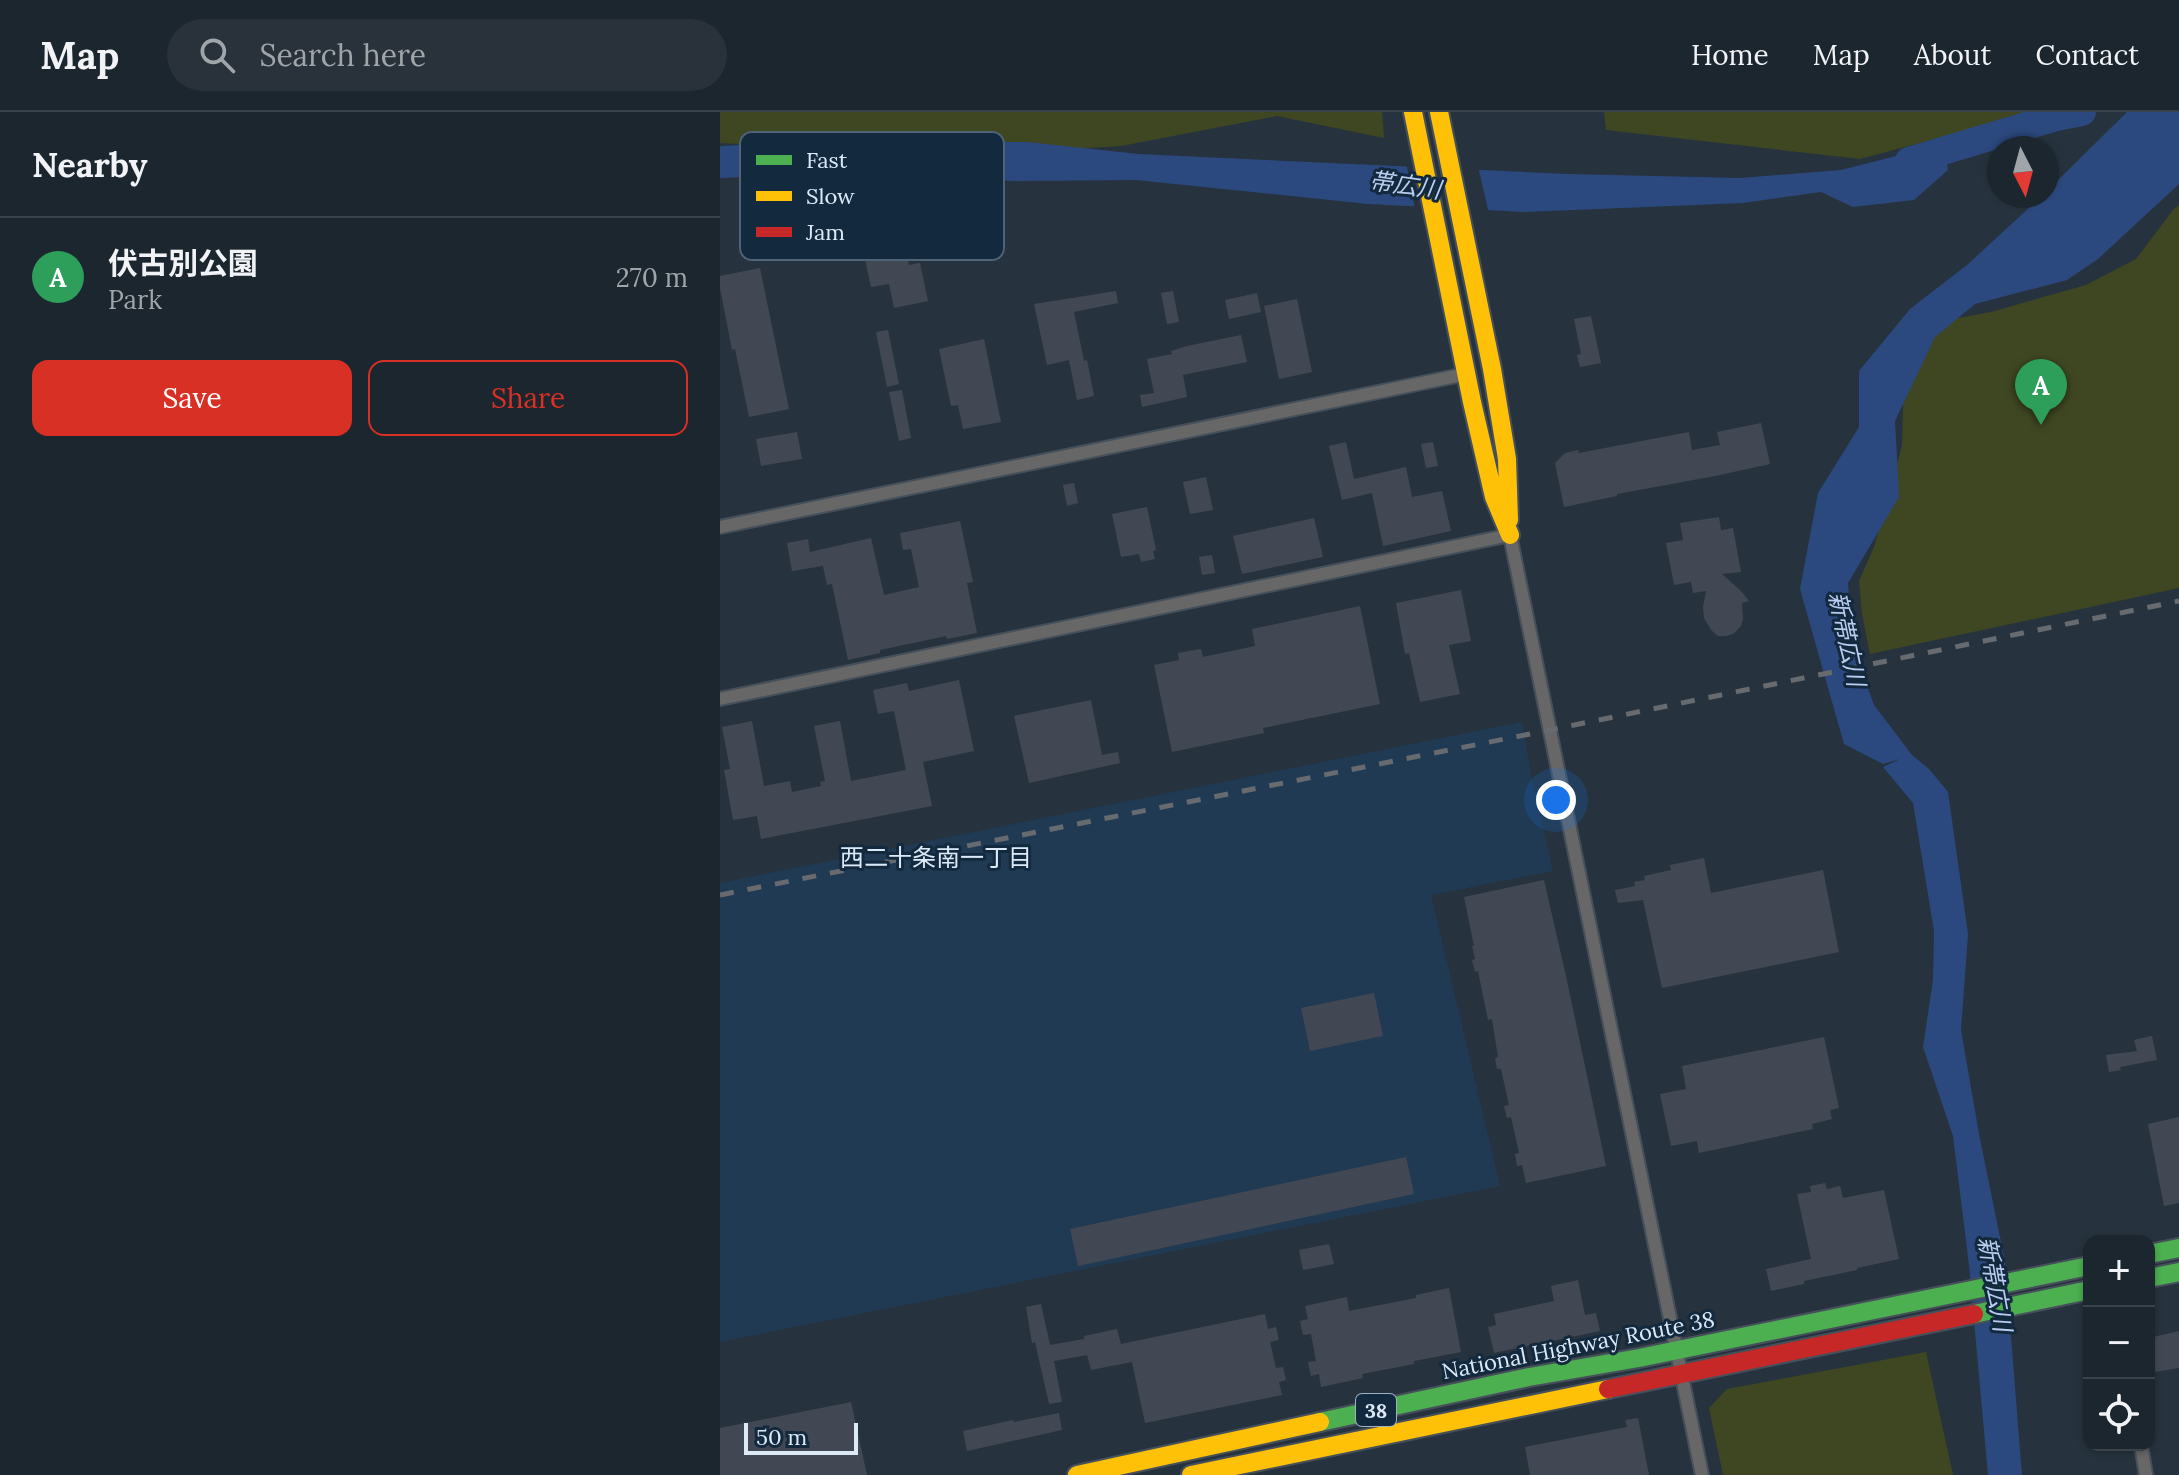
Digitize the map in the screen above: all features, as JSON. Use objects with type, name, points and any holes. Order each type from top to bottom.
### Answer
[{"type":"main road","points":[[1413,112],[1494,497],[1510,535]]},
{"type":"main road","points":[[1439,112],[1492,369],[1507,459],[1510,535]]},
{"type":"main road","points":[[1466,374],[1492,369]]},
{"type":"main road","points":[[2155,1253],[2179,1248]]},
{"type":"main road","name":"National Highway Route 38","points":[[1077,1475],[1529,1377],[2083,1267]]},
{"type":"main road","points":[[2155,1277],[2179,1272]]},
{"type":"main road","name":"38","points":[[1191,1475],[2083,1292]]},
{"type":"street","points":[[720,527],[1466,374]]},
{"type":"street","points":[[720,699],[1510,535],[1702,1475]]},
{"type":"street","points":[[2142,1451],[2146,1475]]},
{"type":"shaded area","points":[[1522,722],[1553,871],[1431,895],[1500,1186],[720,1342],[720,883]]},
{"type":"green space","points":[[720,112],[1382,112],[1384,138],[1277,116],[1121,146],[1024,152],[1004,152],[1004,132],[740,132],[740,144],[720,143]]},
{"type":"green space","points":[[1604,112],[2035,112],[1860,159],[1606,130]]},
{"type":"green space","points":[[2179,205],[2179,588],[1870,654],[1859,581],[1874,547],[1902,446],[1903,404],[1913,351],[1953,319],[1991,312],[2086,285],[2136,259]]},
{"type":"green space","points":[[1926,1352],[1953,1475],[1723,1475],[1709,1408],[1727,1389]]},
{"type":"water","name":"新帯広川","points":[[2127,112],[2179,112],[2179,184],[2098,259],[2067,280],[1975,304],[1935,337],[1895,421],[1899,497],[1848,583],[1852,644],[1874,705],[1912,755],[1929,769],[1948,792],[1968,934],[1961,1030],[2005,1262],[2022,1475],[1988,1475],[1969,1265],[1953,1136],[1923,1047],[1933,980],[1934,931],[1913,803],[1883,767],[1900,759],[1883,764],[1844,744],[1800,589],[1818,493],[1859,427],[1859,371],[1910,309],[1967,265],[2029,208],[2059,208],[2059,179]]},
{"type":"water","points":[[1004,142],[1138,154],[1567,174],[1740,178],[1841,170],[1944,144],[1948,170],[1914,200],[1853,207],[1821,192],[1743,203],[1525,212],[1368,204],[1136,180],[1004,181]]},
{"type":"water","points":[[740,145],[740,177],[720,178],[720,146]]},
{"type":"pier","points":[[1406,162],[1478,166],[1489,214],[1415,210]]},
{"type":"building","points":[[865,260],[908,260],[909,265],[920,263],[928,301],[894,308],[889,284],[871,287]]},
{"type":"building","points":[[760,268],[789,409],[749,417],[735,349],[732,350],[720,276]]},
{"type":"building","points":[[1116,291],[1118,303],[1074,312],[1094,396],[1077,400],[1069,360],[1047,365],[1034,304]]},
{"type":"building","points":[[1173,291],[1179,322],[1167,324],[1161,293]]},
{"type":"building","points":[[1257,293],[1261,312],[1229,319],[1225,300]]},
{"type":"building","points":[[1297,299],[1312,372],[1279,379],[1264,306]]},
{"type":"building","points":[[1591,316],[1601,363],[1580,367],[1577,355],[1581,354],[1574,319]]},
{"type":"building","points":[[888,330],[899,384],[887,387],[876,332]]},
{"type":"building","points":[[1241,335],[1247,362],[1183,375],[1187,397],[1142,407],[1140,395],[1154,393],[1147,359],[1172,354],[1171,351],[1187,346]]},
{"type":"building","points":[[984,339],[1001,422],[963,429],[958,405],[951,406],[939,349]]},
{"type":"building","points":[[902,390],[911,438],[899,441],[889,392]]},
{"type":"building","points":[[1761,423],[1770,464],[1564,507],[1555,463],[1565,453],[1689,432],[1692,450],[1720,445],[1717,432]]},
{"type":"building","points":[[797,432],[802,459],[761,466],[756,439]]},
{"type":"building","points":[[1346,442],[1354,479],[1406,467],[1412,497],[1442,491],[1451,531],[1383,546],[1372,493],[1342,500],[1329,446]]},
{"type":"building","points":[[1433,442],[1438,466],[1426,468],[1421,444]]},
{"type":"building","points":[[1206,477],[1213,510],[1190,514],[1183,482]]},
{"type":"building","points":[[1074,483],[1078,503],[1067,506],[1063,485]]},
{"type":"building","points":[[1147,507],[1155,559],[1141,562],[1139,554],[1121,557],[1112,514]]},
{"type":"building","points":[[1719,517],[1721,530],[1733,528],[1741,572],[1722,574],[1749,601],[1742,603],[1741,626],[1726,636],[1718,636],[1704,618],[1706,591],[1693,593],[1691,582],[1674,585],[1666,543],[1683,540],[1680,523]]},
{"type":"building","points":[[1314,518],[1323,557],[1242,574],[1233,536]]},
{"type":"building","points":[[960,521],[973,582],[967,583],[977,633],[947,639],[946,636],[848,660],[832,584],[827,585],[823,566],[792,571],[787,543],[808,539],[810,552],[871,538],[884,595],[919,587],[911,549],[903,550],[900,533]]},
{"type":"building","points":[[1212,555],[1215,573],[1202,575],[1199,557]]},
{"type":"building","points":[[1461,590],[1471,641],[1449,645],[1460,694],[1420,702],[1409,653],[1405,654],[1396,603]]},
{"type":"building","points":[[1360,606],[1380,704],[1263,728],[1264,733],[1172,752],[1154,665],[1179,660],[1178,653],[1201,649],[1203,657],[1255,646],[1252,629]]},
{"type":"building","points":[[959,680],[974,751],[923,762],[932,806],[761,839],[757,816],[733,820],[724,770],[730,769],[722,727],[752,721],[764,786],[790,781],[792,792],[821,786],[820,782],[825,781],[814,726],[840,721],[851,781],[906,770],[894,711],[878,714],[873,690],[907,683],[909,691]]},
{"type":"building","points":[[1091,700],[1102,755],[1118,752],[1120,763],[1029,783],[1014,716]]},
{"type":"building","points":[[1704,858],[1711,893],[1823,870],[1839,952],[1662,988],[1643,900],[1618,903],[1615,890],[1635,886],[1634,882],[1645,880],[1644,876],[1671,870],[1670,865]]},
{"type":"building","points":[[1544,880],[1606,1166],[1526,1183],[1522,1165],[1517,1166],[1515,1154],[1519,1153],[1511,1117],[1507,1118],[1504,1106],[1509,1105],[1501,1069],[1497,1069],[1492,1019],[1488,1020],[1478,971],[1475,972],[1472,960],[1475,959],[1474,946],[1464,897]]},
{"type":"building","points":[[1374,993],[1383,1036],[1310,1051],[1301,1008]]},
{"type":"building","points":[[2152,1036],[2157,1060],[2109,1072],[2106,1055],[2137,1051],[2134,1040]]},
{"type":"building","points":[[1824,1037],[1839,1108],[1830,1110],[1832,1119],[1812,1124],[1813,1129],[1699,1153],[1697,1141],[1671,1146],[1660,1094],[1686,1089],[1682,1066]]},
{"type":"building","points":[[2179,1117],[2179,1203],[2164,1206],[2148,1124]]},
{"type":"building","points":[[1406,1157],[1414,1194],[1078,1266],[1070,1229]]},
{"type":"building","points":[[1825,1183],[1827,1189],[1840,1186],[1843,1198],[1884,1190],[1899,1259],[1771,1291],[1766,1269],[1811,1259],[1797,1194],[1811,1192],[1810,1186]]},
{"type":"building","points":[[1329,1244],[1334,1264],[1303,1270],[1299,1250]]},
{"type":"building","points":[[1578,1280],[1585,1315],[1596,1313],[1600,1331],[1494,1353],[1488,1327],[1496,1325],[1494,1314],[1554,1301],[1551,1286]]},
{"type":"building","points":[[1449,1288],[1461,1352],[1362,1374],[1363,1378],[1321,1387],[1319,1374],[1311,1376],[1308,1362],[1316,1361],[1311,1334],[1303,1335],[1300,1321],[1308,1319],[1305,1306],[1347,1297],[1349,1311]]},
{"type":"building","points":[[1041,1304],[1050,1345],[1117,1329],[1121,1344],[1265,1314],[1268,1329],[1276,1327],[1279,1340],[1270,1342],[1276,1368],[1283,1367],[1286,1380],[1279,1382],[1282,1395],[1145,1423],[1132,1362],[1091,1370],[1087,1355],[1054,1361],[1062,1402],[1049,1404],[1035,1342],[1032,1343],[1026,1307]]},
{"type":"building","points":[[2179,1331],[2179,1368],[2155,1372],[2155,1337]]},
{"type":"building","points":[[851,1402],[867,1475],[720,1475],[720,1428]]},
{"type":"building","points":[[1059,1413],[1062,1430],[967,1451],[963,1431]]},
{"type":"building","points":[[1638,1418],[1649,1475],[1530,1475],[1525,1447],[1627,1427],[1625,1420]]},
{"type":"waterway","name":"帯広川","points":[[1909,161],[2082,112]]},
{"type":"railway","points":[[720,895],[2179,601]]},
{"type":"traffic: fast","points":[[2155,1253],[2179,1248]]},
{"type":"traffic: fast","points":[[1320,1422],[1529,1377],[1639,1358],[2083,1267]]},
{"type":"traffic: fast","points":[[2155,1277],[2179,1272]]},
{"type":"traffic: fast","points":[[1974,1314],[2083,1291]]},
{"type":"traffic: slow","points":[[1413,112],[1472,402],[1494,497],[1510,535]]},
{"type":"traffic: slow","points":[[1439,112],[1492,369],[1507,459],[1509,520]]},
{"type":"traffic: slow","points":[[1191,1475],[1608,1389]]},
{"type":"traffic: slow","points":[[1077,1475],[1320,1422]]},
{"type":"traffic: jam","points":[[1608,1389],[1974,1314]]},
{"type":"place","name":"伏古別公園","points":[[2041,425]]},
{"type":"district","name":"西二十条南一丁目","points":[[936,857]]}]
